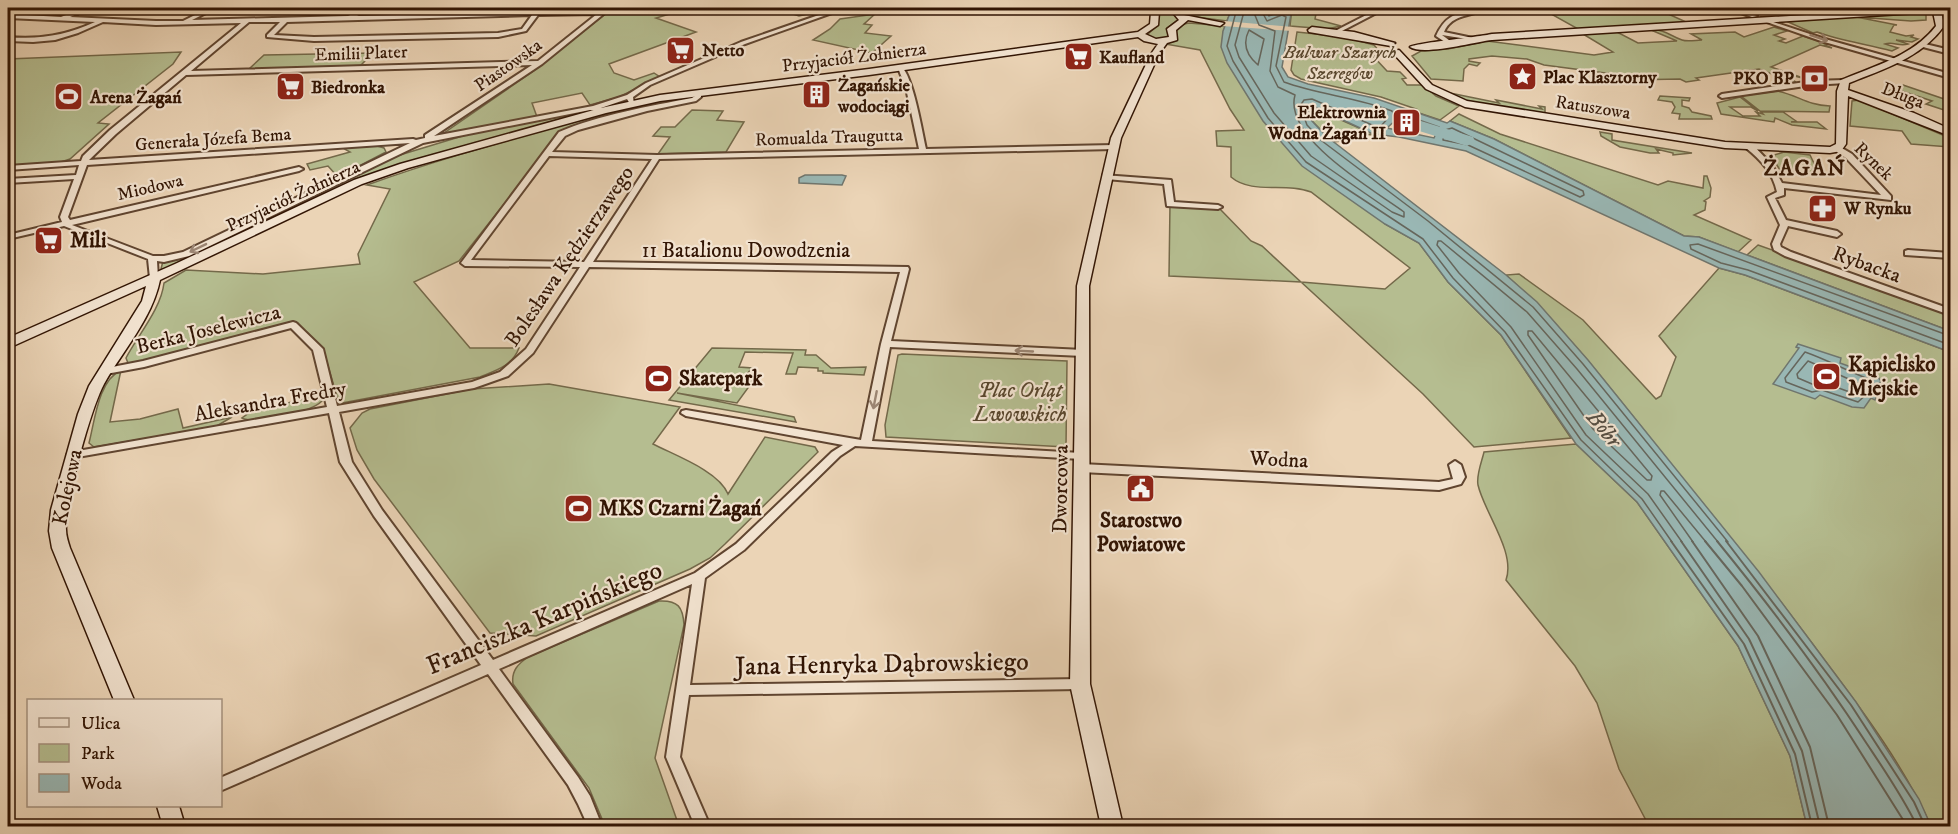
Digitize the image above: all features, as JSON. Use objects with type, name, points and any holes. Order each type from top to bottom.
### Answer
[{"type":"street","points":[[62,19],[88,8]]},
{"type":"street","points":[[183,23],[213,8]]},
{"type":"street","points":[[348,19],[368,8]]},
{"type":"street","points":[[631,99],[659,80],[743,43],[843,8]]},
{"type":"street","points":[[1151,8],[1155,12],[1151,42],[1174,38],[1171,28],[1183,19],[1173,8]]},
{"type":"street","points":[[1336,32],[1383,8]]},
{"type":"street","points":[[1451,44],[1439,37],[1444,25],[1451,18],[1487,8]]},
{"type":"street","points":[[1730,8],[1754,16]]},
{"type":"street","points":[[1810,8],[1829,15]]},
{"type":"street","points":[[1395,45],[1312,30],[1353,35],[1395,45],[1413,50],[1471,39],[1911,8]]},
{"type":"street","points":[[1722,96],[1812,83],[1843,86],[1896,60],[1931,38],[1939,29],[1938,8],[1840,14]]},
{"type":"street","points":[[8,16],[183,23],[536,14],[604,10]]},
{"type":"street","name":"Piastowska","points":[[421,141],[540,63],[604,10]]},
{"type":"street","points":[[285,20],[269,36],[314,39],[498,35],[524,30],[536,14]]},
{"type":"street","points":[[1353,35],[1351,31],[1364,18]]},
{"type":"street","points":[[1763,19],[1823,40],[1950,76]]},
{"type":"street","points":[[8,39],[33,41],[62,38],[102,21]]},
{"type":"street","points":[[154,278],[152,258],[73,228],[66,223],[64,217],[82,163],[114,132],[247,21]]},
{"type":"street","points":[[1441,33],[1471,39]]},
{"type":"street","name":"Przyjaciół Żołnierza","points":[[8,343],[154,278],[358,182],[404,166],[631,99],[901,68],[1108,39],[1151,42]]},
{"type":"street","name":"Dworcowa","points":[[1112,826],[1080,684],[1078,616],[1084,275],[1114,147],[1151,42]]},
{"type":"street","name":"Ratuszowa","points":[[1395,45],[1416,74],[1436,90],[1457,102],[1482,108],[1725,145],[1749,146]]},
{"type":"street","points":[[1921,45],[1950,52]]},
{"type":"street","name":"Ratuszowa","points":[[1413,50],[1410,56],[1436,90]]},
{"type":"street","name":"Emilii Plater","points":[[183,73],[540,63]]},
{"type":"street","points":[[901,68],[909,88],[924,150]]},
{"type":"street","points":[[1837,149],[1841,144],[1843,86]]},
{"type":"street","name":"Długa","points":[[1843,86],[1950,134]]},
{"type":"street","points":[[546,154],[559,137],[569,130],[646,109],[694,100],[698,97],[698,93]]},
{"type":"street","name":"Przyjaciół Żołnierza","points":[[152,258],[172,258],[186,254],[421,141],[600,109]]},
{"type":"street","name":"Generała Józefa Bema","points":[[8,168],[421,141]]},
{"type":"street","points":[[1749,146],[1762,157],[1779,185],[1781,193],[1771,197],[1782,222],[1837,234]]},
{"type":"street","name":"Rynek","points":[[1749,146],[1837,149],[1849,156],[1888,198],[1779,185]]},
{"type":"street","name":"Romualda Traugutta","points":[[546,154],[657,157],[1114,147]]},
{"type":"street","name":"11 Batalionu Dowodzenia","points":[[546,154],[465,263],[905,269],[886,344]]},
{"type":"street","name":"Bolesława Kędzierzawego","points":[[474,385],[504,374],[522,360],[587,266],[657,157]]},
{"type":"street","name":"Miodowa","points":[[8,237],[299,169]]},
{"type":"street","points":[[8,181],[77,177]]},
{"type":"street","points":[[1106,177],[1168,182],[1170,204],[1218,207]]},
{"type":"street","name":"Rybacka","points":[[1782,222],[1784,225],[1776,244],[1777,248],[1788,255],[1950,312]]},
{"type":"street","points":[[1908,253],[1950,256]]},
{"type":"street","name":"Kolejowa","points":[[124,699],[58,538],[58,517],[72,455],[96,386],[149,301],[154,278]]},
{"type":"street","name":"Berka Joselewicza","points":[[106,371],[144,364],[293,325],[318,349],[332,410]]},
{"type":"street","points":[[860,443],[886,344],[1083,353]]},
{"type":"street","name":"Aleksandra Fredry","points":[[72,455],[474,385]]},
{"type":"street","points":[[332,410],[346,462],[357,481],[573,781],[585,801],[595,826]]},
{"type":"street","points":[[686,413],[860,443],[1081,462]]},
{"type":"street","name":"Franciszka Karpińskiego","points":[[222,784],[699,576],[740,548],[836,454],[860,443]]},
{"type":"street","name":"Wodna","points":[[1081,462],[1439,486],[1457,481],[1459,477],[1455,465]]},
{"type":"street","points":[[699,576],[673,757],[702,826]]},
{"type":"street","name":"Jana Henryka Dąbrowskiego","points":[[684,690],[1080,684]]},
{"type":"green space","points":[[597,8],[387,14],[389,10]]},
{"type":"green space","points":[[613,8],[690,8],[656,18],[696,32],[609,64],[614,73],[634,80],[654,73],[660,77],[619,97],[590,105],[582,93],[532,103],[537,117],[444,133],[535,70]]},
{"type":"green space","points":[[774,8],[834,8],[799,16]]},
{"type":"green space","points":[[1155,8],[1169,8],[1179,19],[1167,28],[1168,36],[1163,38],[1154,39],[1147,35],[1157,26],[1159,11]]},
{"type":"green space","points":[[1175,8],[1232,8],[1227,21],[1188,16]]},
{"type":"green space","points":[[1292,8],[1317,8],[1315,19],[1341,26],[1327,29],[1290,26]]},
{"type":"green space","points":[[1587,8],[1655,8],[1686,22],[1578,29],[1551,14]]},
{"type":"green space","points":[[875,14],[864,24],[872,25],[865,33],[891,36],[872,53],[813,40],[840,19]]},
{"type":"green space","points":[[1926,14],[1926,20],[1856,17]]},
{"type":"green space","points":[[1851,16],[1897,25],[1894,25],[1890,32],[1906,36],[1914,35],[1911,37],[1918,39],[1912,42],[1896,40],[1908,44],[1905,45],[1885,44],[1898,48],[1892,51],[1817,32],[1813,33],[1788,22]]},
{"type":"green space","points":[[1189,23],[1225,26],[1222,42],[1225,56],[1241,82],[1385,224],[1419,243],[1448,282],[1501,335],[1571,438],[1474,447],[1423,394],[1301,282],[1385,289],[1410,268],[1311,192],[1291,188],[1249,186],[1231,177],[1231,147],[1217,146],[1216,131],[1244,130],[1230,109],[1200,50],[1165,44],[1176,39],[1177,35],[1173,30],[1179,25]]},
{"type":"green space","points":[[1774,27],[1787,31],[1774,35],[1785,39],[1779,41],[1786,43],[1803,36],[1828,44],[1825,45],[1832,48],[1820,45],[1771,67],[1806,79],[1787,74],[1781,75],[1796,82],[1759,69],[1696,78],[1699,80],[1686,82],[1680,79],[1629,80],[1628,76],[1544,65],[1527,59],[1492,56],[1469,59],[1469,61],[1480,63],[1477,66],[1469,64],[1464,69],[1463,81],[1431,79],[1412,56],[1421,51],[1448,49],[1487,41],[1594,55],[1613,52],[1583,34],[1617,32],[1638,43],[1677,41],[1651,30],[1689,41],[1702,40],[1691,34],[1735,32],[1744,37]]},
{"type":"green space","name":"Bulwar Szarych Szeregów","points":[[1297,32],[1344,37],[1374,45],[1382,55],[1373,56],[1387,71],[1400,72],[1406,78],[1402,79],[1407,85],[1423,85],[1436,96],[1459,106],[1440,120],[1381,97],[1301,79],[1291,70]]},
{"type":"green space","name":"Arena Żagań","points":[[181,52],[173,64],[98,123],[109,124],[70,159],[61,162],[8,166],[8,59]]},
{"type":"green space","points":[[373,53],[360,66],[249,69],[264,55]]},
{"type":"green space","points":[[1903,85],[1947,100],[1950,104],[1950,112],[1926,104],[1932,101],[1902,91],[1898,92],[1903,94],[1888,91]]},
{"type":"green space","points":[[1777,91],[1815,104],[1830,106],[1829,112],[1760,111],[1741,96]]},
{"type":"green space","points":[[1450,93],[1499,103],[1496,100],[1542,109],[1539,106],[1545,107],[1545,113],[1469,102]]},
{"type":"green space","points":[[1660,96],[1690,98],[1689,101],[1682,100],[1682,106],[1689,108],[1692,112],[1711,116],[1712,119],[1679,119],[1680,114],[1672,113],[1675,107],[1672,102],[1658,100]]},
{"type":"green space","points":[[1740,97],[1758,111],[1751,107],[1730,107],[1743,116],[1760,116],[1756,112],[1763,114],[1761,112],[1783,112],[1796,121],[1791,122],[1817,122],[1826,129],[1792,125],[1775,118],[1774,122],[1721,114],[1717,103]]},
{"type":"green space","points":[[688,98],[566,129],[560,133],[459,261],[414,282],[470,348],[519,348],[508,363],[498,369],[480,377],[342,403],[338,400],[324,352],[298,323],[142,362],[128,363],[126,358],[154,312],[164,283],[186,270],[263,274],[360,264],[358,254],[390,189],[367,185],[445,159],[618,109],[660,99]]},
{"type":"green space","points":[[1859,100],[1950,138],[1950,147],[1911,144],[1902,131],[1850,126],[1852,101]]},
{"type":"green space","points":[[1307,105],[1373,134],[1330,130],[1342,141],[1333,142],[1312,121]]},
{"type":"green space","points":[[692,110],[723,111],[717,120],[744,122],[726,152],[658,154],[670,137],[653,136],[661,127],[675,127]]},
{"type":"green space","points":[[590,111],[349,183],[170,268],[161,269],[163,261],[183,257],[217,243],[390,158],[469,134]]},
{"type":"green space","points":[[1459,114],[1500,134],[1658,185],[1668,181],[1703,188],[1704,176],[1707,176],[1711,188],[1710,197],[1704,201],[1706,202],[1705,210],[1694,215],[1751,240],[1738,252],[1699,237],[1684,236],[1494,139],[1450,121]]},
{"type":"green space","points":[[1600,132],[1612,134],[1612,140],[1692,153],[1673,155],[1673,153],[1656,149],[1659,153],[1620,147],[1601,136]]},
{"type":"green space","points":[[377,146],[384,148],[386,152],[338,177],[328,166],[310,170],[307,164],[350,152],[341,147]]},
{"type":"green space","points":[[1784,152],[1810,155],[1820,176],[1780,170],[1771,156]]},
{"type":"green space","points":[[1170,204],[1218,207],[1251,241],[1262,246],[1301,282],[1169,276]]},
{"type":"green space","points":[[1758,245],[1950,313],[1950,331],[1747,255]]},
{"type":"green space","points":[[1719,268],[1745,275],[1950,352],[1950,826],[1931,826],[1909,783],[1870,721],[1772,590],[1596,370],[1553,321],[1506,275],[1519,274],[1583,320],[1656,399],[1661,396],[1676,357],[1659,336]]},
{"type":"green space","points":[[712,348],[806,350],[805,355],[816,355],[831,368],[866,367],[864,375],[823,373],[823,371],[818,371],[818,368],[798,367],[796,374],[786,374],[793,353],[745,352],[739,367],[752,368],[747,374],[748,380],[753,381],[737,403],[677,393],[794,417],[796,422],[669,400]]},
{"type":"green space","name":"Plac Orląt Lwowskich","points":[[898,355],[1067,361],[1066,447],[886,437],[885,425]]},
{"type":"green space","points":[[121,370],[110,422],[140,419],[178,409],[183,428],[232,417],[215,427],[94,447],[89,443],[102,392],[113,375]]},
{"type":"green space","name":"MKS Czarni Żagań","points":[[549,384],[680,407],[653,444],[706,471],[723,486],[728,494],[765,437],[815,447],[818,452],[710,558],[690,569],[536,636],[490,633],[374,479],[357,450],[350,428],[362,413],[370,409],[472,389]]},
{"type":"green space","points":[[322,394],[322,401],[295,413],[270,419],[242,418],[249,413]]},
{"type":"green space","points":[[1576,444],[1637,502],[1738,646],[1790,756],[1807,826],[1649,826],[1619,769],[1597,703],[1575,666],[1506,580],[1507,557],[1478,485],[1478,473],[1484,452]]},
{"type":"green space","points":[[659,601],[675,603],[681,609],[684,625],[655,758],[679,826],[605,826],[589,788],[513,684],[513,675],[518,665],[528,657]]},
{"type":"water","points":[[1232,8],[1265,8],[1269,16],[1274,14],[1277,8],[1292,8],[1282,67],[1288,77],[1308,84],[1374,98],[1447,123],[1450,121],[1494,139],[1684,236],[1699,237],[1950,331],[1950,352],[1745,275],[1719,268],[1466,151],[1373,134],[1313,106],[1306,106],[1312,121],[1326,136],[1506,275],[1537,302],[1588,360],[1759,572],[1856,702],[1919,799],[1931,826],[1807,826],[1790,756],[1738,646],[1637,502],[1576,444],[1501,335],[1448,282],[1419,243],[1385,224],[1302,166],[1263,121],[1227,63],[1221,47],[1223,31]],"holes":[[[1402,114],[1439,127],[1434,138],[1387,128]]]},
{"type":"water","points":[[805,175],[846,176],[842,185],[799,183],[799,178]]},
{"type":"water","name":"Kąpielisko Miejskie","points":[[1798,344],[1841,358],[1840,363],[1878,377],[1881,381],[1875,390],[1878,391],[1875,400],[1871,398],[1864,408],[1852,407],[1820,395],[1815,399],[1773,384],[1799,348],[1796,347]]},
{"type":"pier","points":[[1224,21],[1293,27],[1292,31],[1222,26]]},
{"type":"waterway","name":"Bóbr","points":[[1365,109],[1467,141]]},
{"type":"place","name":"Netto","points":[[681,50]]},
{"type":"place","name":"Kaufland","points":[[1078,57]]},
{"type":"place","name":"Plac Klasztorny","points":[[1522,77]]},
{"type":"place","name":"PKO BP","points":[[1815,78]]},
{"type":"place","name":"Biedronka","points":[[290,87]]},
{"type":"place","name":"Żagańskie wodociągi","points":[[817,95]]},
{"type":"place","name":"Arena Żagań","points":[[69,97]]},
{"type":"place","name":"Elektrownia Wodna Żagań II","points":[[1407,122]]},
{"type":"place","name":"W Rynku","points":[[1823,208]]},
{"type":"place","name":"Mili","points":[[49,240]]},
{"type":"place","name":"Kąpielisko Miejskie","points":[[1827,376]]},
{"type":"place","name":"Skatepark","points":[[658,378]]},
{"type":"place","name":"Starostwo Powiatowe","points":[[1141,489]]},
{"type":"place","name":"MKS Czarni Żagań","points":[[578,508]]},
{"type":"district","name":"ŻAGAŃ","points":[[1805,167]]}]
